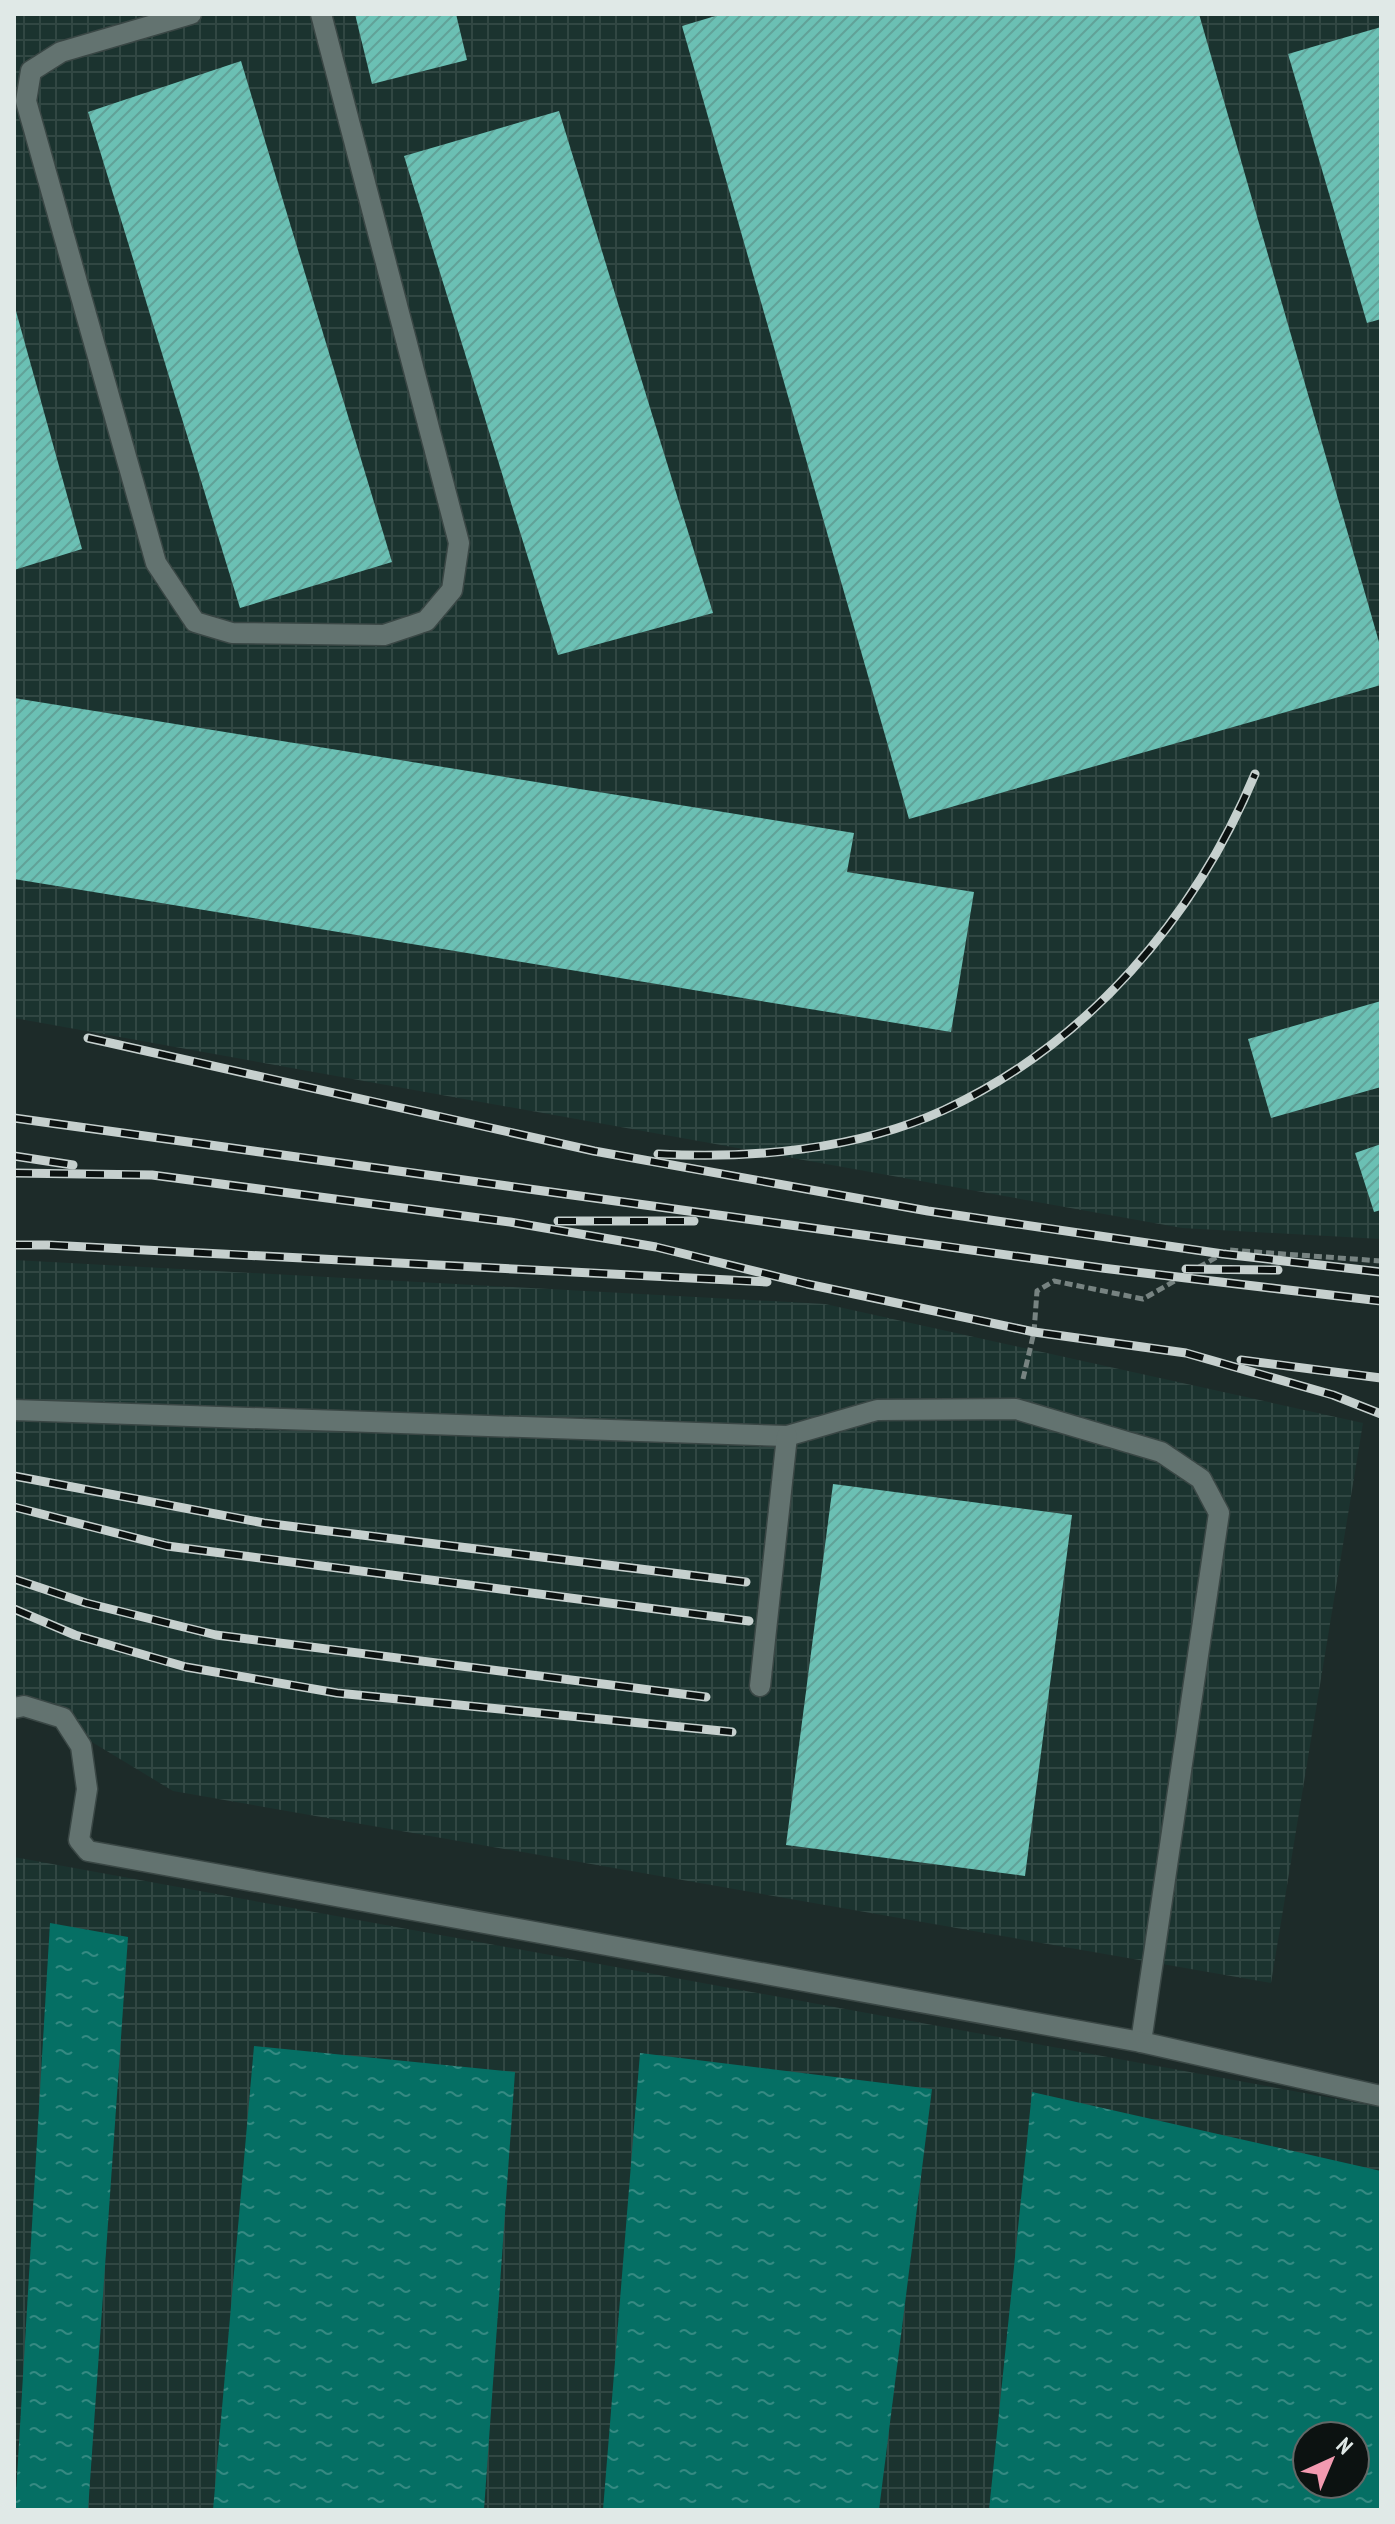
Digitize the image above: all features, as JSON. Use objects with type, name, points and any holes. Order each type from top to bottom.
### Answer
[{"type":"lane","points":[[191,14],[61,52],[31,71],[26,101],[156,563],[195,622],[232,633],[384,635],[426,621],[452,590],[459,543],[321,14]]},
{"type":"lane","points":[[14,1410],[787,1436],[877,1410],[1016,1409],[1161,1452],[1201,1479],[1219,1513],[1141,2042]]},
{"type":"lane","points":[[760,1686],[787,1436]]},
{"type":"lane","points":[[14,1708],[24,1706],[63,1718],[81,1746],[87,1789],[79,1840],[88,1851],[1141,2042],[1381,2096]]},
{"type":"path","points":[[1016,1409],[1034,1332],[1037,1291],[1054,1281],[1143,1299],[1229,1250],[1381,1261]]},
{"type":"shaded area","points":[[14,14],[1381,14],[1381,1239],[1182,1228],[14,1018]]},
{"type":"shaded area","points":[[14,1260],[825,1304],[1363,1423],[1271,1983],[173,1791],[14,1695]]},
{"type":"shaded area","points":[[14,1857],[1381,2107],[1381,2510],[14,2510]]},
{"type":"water","points":[[50,1923],[128,1937],[88,2510],[15,2510]]},
{"type":"water","points":[[254,2046],[515,2072],[484,2510],[213,2510]]},
{"type":"water","points":[[640,2053],[932,2089],[879,2510],[603,2510]]},
{"type":"water","points":[[1032,2092],[1381,2171],[1381,2510],[989,2510]]},
{"type":"building","points":[[355,14],[456,14],[467,60],[372,84]]},
{"type":"building","points":[[722,14],[1199,14],[1381,649],[1381,685],[909,819],[682,26]]},
{"type":"building","points":[[1381,27],[1381,319],[1367,323],[1288,54]]},
{"type":"building","points":[[241,61],[392,562],[240,608],[88,112]]},
{"type":"building","points":[[559,111],[713,613],[558,655],[404,156]]},
{"type":"building","points":[[14,304],[82,549],[14,570]]},
{"type":"building","points":[[14,698],[854,833],[847,872],[974,892],[951,1032],[14,879]]},
{"type":"building","points":[[1381,1001],[1381,1087],[1271,1118],[1248,1039]]},
{"type":"building","points":[[1381,1144],[1381,1210],[1374,1212],[1355,1153]]},
{"type":"building","points":[[833,1484],[1072,1515],[1025,1876],[786,1845]]},
{"type":"railway","points":[[658,1154],[767,1153],[840,1143],[911,1124],[996,1083],[1044,1050],[1089,1013],[1131,971],[1168,926],[1201,878],[1255,774]]},
{"type":"railway","points":[[88,1038],[594,1151],[928,1211],[1223,1254],[1381,1272]]},
{"type":"railway","points":[[14,1118],[1102,1268],[1381,1301]]},
{"type":"railway","points":[[14,1156],[73,1165]]},
{"type":"railway","points":[[14,1173],[152,1175],[510,1222],[656,1247],[807,1284],[1034,1332],[1186,1353],[1333,1395],[1381,1414]]},
{"type":"railway","points":[[558,1221],[694,1221]]},
{"type":"railway","points":[[14,1245],[767,1282]]},
{"type":"railway","points":[[1186,1269],[1278,1270]]},
{"type":"railway","points":[[1241,1360],[1381,1378]]},
{"type":"railway","points":[[14,1476],[264,1523],[746,1582]]},
{"type":"railway","points":[[14,1507],[167,1546],[749,1621]]},
{"type":"railway","points":[[14,1579],[86,1603],[216,1635],[706,1697]]},
{"type":"railway","points":[[14,1609],[75,1635],[186,1667],[337,1693],[732,1732]]}]
